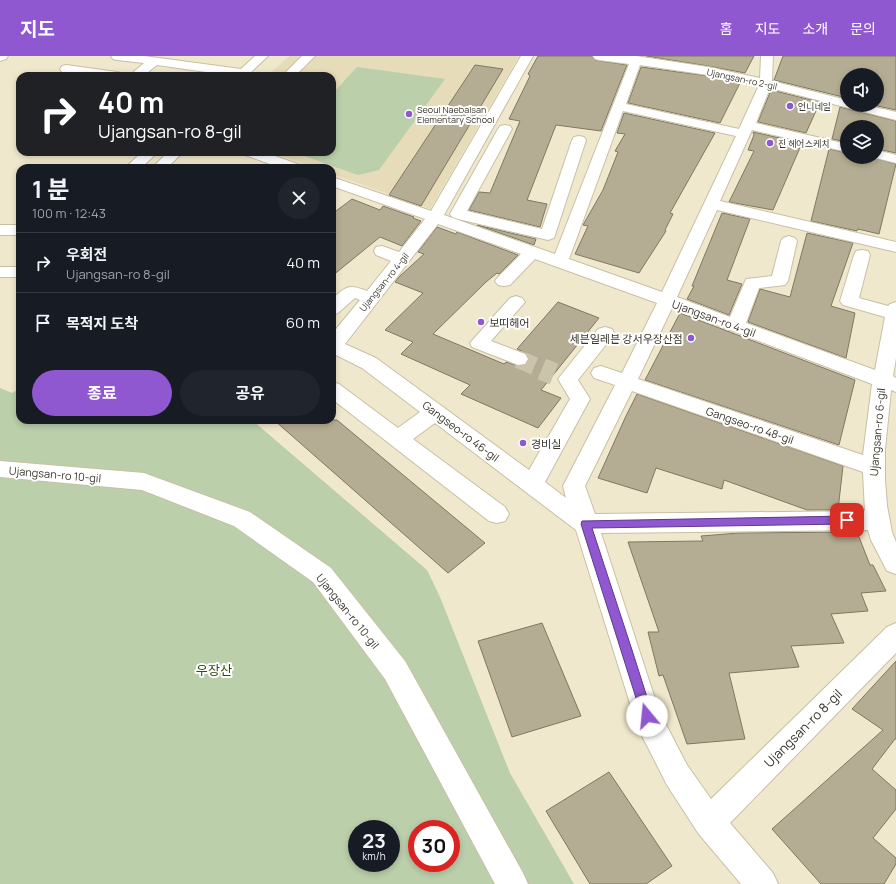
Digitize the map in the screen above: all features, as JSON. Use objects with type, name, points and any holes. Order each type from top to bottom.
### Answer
[{"type":"street","points":[[117,56],[229,72]]},
{"type":"street","points":[[292,72],[309,56]]},
{"type":"street","points":[[435,217],[527,56]]},
{"type":"street","name":"Ujangsan-ro 2-gil","points":[[599,56],[708,71],[766,83],[840,103]]},
{"type":"street","points":[[762,884],[709,822],[677,775],[647,716],[574,486],[627,383],[746,130],[766,83],[767,56]]},
{"type":"street","points":[[245,72],[268,58]]},
{"type":"street","points":[[259,72],[268,58]]},
{"type":"street","points":[[560,262],[636,60]]},
{"type":"street","points":[[140,72],[155,61]]},
{"type":"street","points":[[66,69],[88,72]]},
{"type":"street","points":[[618,106],[840,147]]},
{"type":"street","name":"Ujangsan-ro 2-gil","points":[[879,112],[896,116]]},
{"type":"street","points":[[505,129],[458,214],[492,230],[548,234],[578,140]]},
{"type":"street","points":[[137,164],[146,156]]},
{"type":"street","points":[[163,164],[172,156]]},
{"type":"street","points":[[261,156],[284,164]]},
{"type":"street","points":[[884,156],[896,159]]},
{"type":"street","name":"Ujangsan-ro 4-gil","points":[[336,182],[435,217],[492,230],[532,252],[889,382]]},
{"type":"street","points":[[711,204],[896,247]]},
{"type":"street","name":"Ujangsan-ro 4-gil","points":[[336,341],[435,217]]},
{"type":"street","points":[[0,230],[16,230]]},
{"type":"street","points":[[736,326],[752,284],[779,280],[789,241]]},
{"type":"street","points":[[382,251],[402,259]]},
{"type":"street","points":[[504,281],[532,252]]},
{"type":"street","points":[[862,255],[849,301],[895,311]]},
{"type":"street","points":[[0,272],[16,272]]},
{"type":"street","points":[[336,305],[352,291],[371,298]]},
{"type":"street","points":[[516,302],[479,343],[518,359]]},
{"type":"street","name":"Ujangsan-ro 6-gil","points":[[894,557],[880,533],[873,482],[874,467],[889,382],[895,311]]},
{"type":"street","points":[[532,484],[580,399],[561,376],[605,333]]},
{"type":"street","name":"Gangseo-ro 46-gil","points":[[336,348],[370,363],[585,524]]},
{"type":"street","name":"Gangseo-ro 48-gil","points":[[601,373],[874,467]]},
{"type":"street","points":[[336,392],[497,514]]},
{"type":"street","points":[[397,439],[435,412]]},
{"type":"street","name":"Ujangsan-ro 10-gil","points":[[0,469],[144,482],[242,519],[322,575],[395,670],[512,884]]},
{"type":"street","points":[[585,524],[878,520]]},
{"type":"street","name":"Ujangsan-ro 8-gil","points":[[709,822],[896,635]]},
{"type":"shaded area","name":"Seoul Naebalsan Elementary School","points":[[289,56],[519,56],[430,209],[336,175],[336,164],[304,164],[280,156],[336,156],[336,72],[271,72]]},
{"type":"green space","points":[[357,67],[445,79],[379,170],[358,175],[336,167],[336,164],[327,164],[304,156],[336,156],[336,90]]},
{"type":"green space","name":"우장산","points":[[0,388],[12,393],[16,390],[16,424],[257,424],[427,570],[440,597],[510,773],[574,884],[0,884]]},
{"type":"building","points":[[538,56],[592,56],[595,60],[627,65],[601,131],[556,125],[527,200],[547,204],[540,227],[469,210],[479,192],[490,193],[520,121],[509,119],[530,76],[528,74]]},
{"type":"building","points":[[646,56],[754,56],[745,73]]},
{"type":"building","points":[[783,56],[896,56],[896,110],[884,107],[884,68],[840,68],[840,96],[774,80]]},
{"type":"building","points":[[475,65],[503,69],[421,206],[389,195]]},
{"type":"building","points":[[641,67],[708,76],[740,83],[720,123],[628,103]]},
{"type":"building","points":[[771,90],[820,102],[806,133],[758,122]]},
{"type":"building","points":[[840,107],[840,112],[860,112],[896,121],[896,153],[884,150],[884,120],[840,120],[840,141],[832,139]]},
{"type":"building","points":[[624,113],[715,133],[670,213],[673,214],[665,230],[666,231],[639,273],[575,254],[588,226],[583,225],[603,190],[618,152],[615,151],[625,134],[617,133]]},
{"type":"building","points":[[753,132],[802,143],[773,210],[729,202],[754,151],[748,150],[754,135]]},
{"type":"building","points":[[829,149],[840,151],[840,164],[884,164],[884,161],[896,164],[879,234],[811,221]]},
{"type":"building","points":[[352,199],[380,210],[383,206],[421,221],[402,246],[380,237],[336,273],[336,211]]},
{"type":"building","points":[[722,213],[750,219],[727,280],[742,284],[729,315],[687,299],[694,286],[692,286]]},
{"type":"building","points":[[477,225],[536,239],[534,245]]},
{"type":"building","points":[[437,227],[456,234],[457,232],[518,255],[499,274],[497,273],[486,282],[433,334],[504,364],[506,362],[518,366],[526,365],[529,358],[526,353],[517,349],[558,302],[599,318],[541,390],[561,398],[538,428],[461,394],[470,385],[401,354],[413,342],[385,330],[423,293],[395,282],[424,254],[418,252]]},
{"type":"building","points":[[807,233],[853,243],[831,306],[855,313],[846,358],[748,322],[760,289],[790,297]]},
{"type":"building","points":[[680,313],[855,380],[839,445],[645,380]]},
{"type":"building","points":[[637,394],[843,466],[838,510],[807,510],[724,480],[722,489],[656,468],[647,493],[598,478]]},
{"type":"building","points":[[337,420],[485,543],[448,573],[279,424],[336,424]]},
{"type":"building","points":[[857,532],[870,565],[873,565],[886,591],[861,593],[868,611],[831,614],[844,643],[791,646],[799,667],[729,673],[745,739],[687,744],[663,675],[659,676],[648,632],[659,632],[628,542],[703,541],[701,536],[739,533]]},
{"type":"building","points":[[542,623],[581,716],[512,737],[478,641]]},
{"type":"building","points":[[896,661],[896,739],[872,769],[896,790],[896,809],[873,838],[896,858],[896,864],[884,884],[821,884],[772,829],[883,730],[852,709]]},
{"type":"building","points":[[609,772],[672,866],[646,884],[590,884],[546,811]]},
{"type":"tunnel","points":[[518,359],[544,370]]},
{"type":"tunnel","points":[[542,369],[554,374]]},
{"type":"place","name":"언니네일","points":[[790,106]]},
{"type":"place","name":"Seoul Naebalsan Elementary School","points":[[409,114]]},
{"type":"place","name":"진 헤어스케치","points":[[770,143]]},
{"type":"place","name":"보띠헤어","points":[[481,322]]},
{"type":"place","name":"세븐일레븐 강서우장산점","points":[[691,338]]},
{"type":"place","name":"경비실","points":[[523,443]]},
{"type":"route","points":[[647,716],[627,650],[585,524],[847,520]]}]
